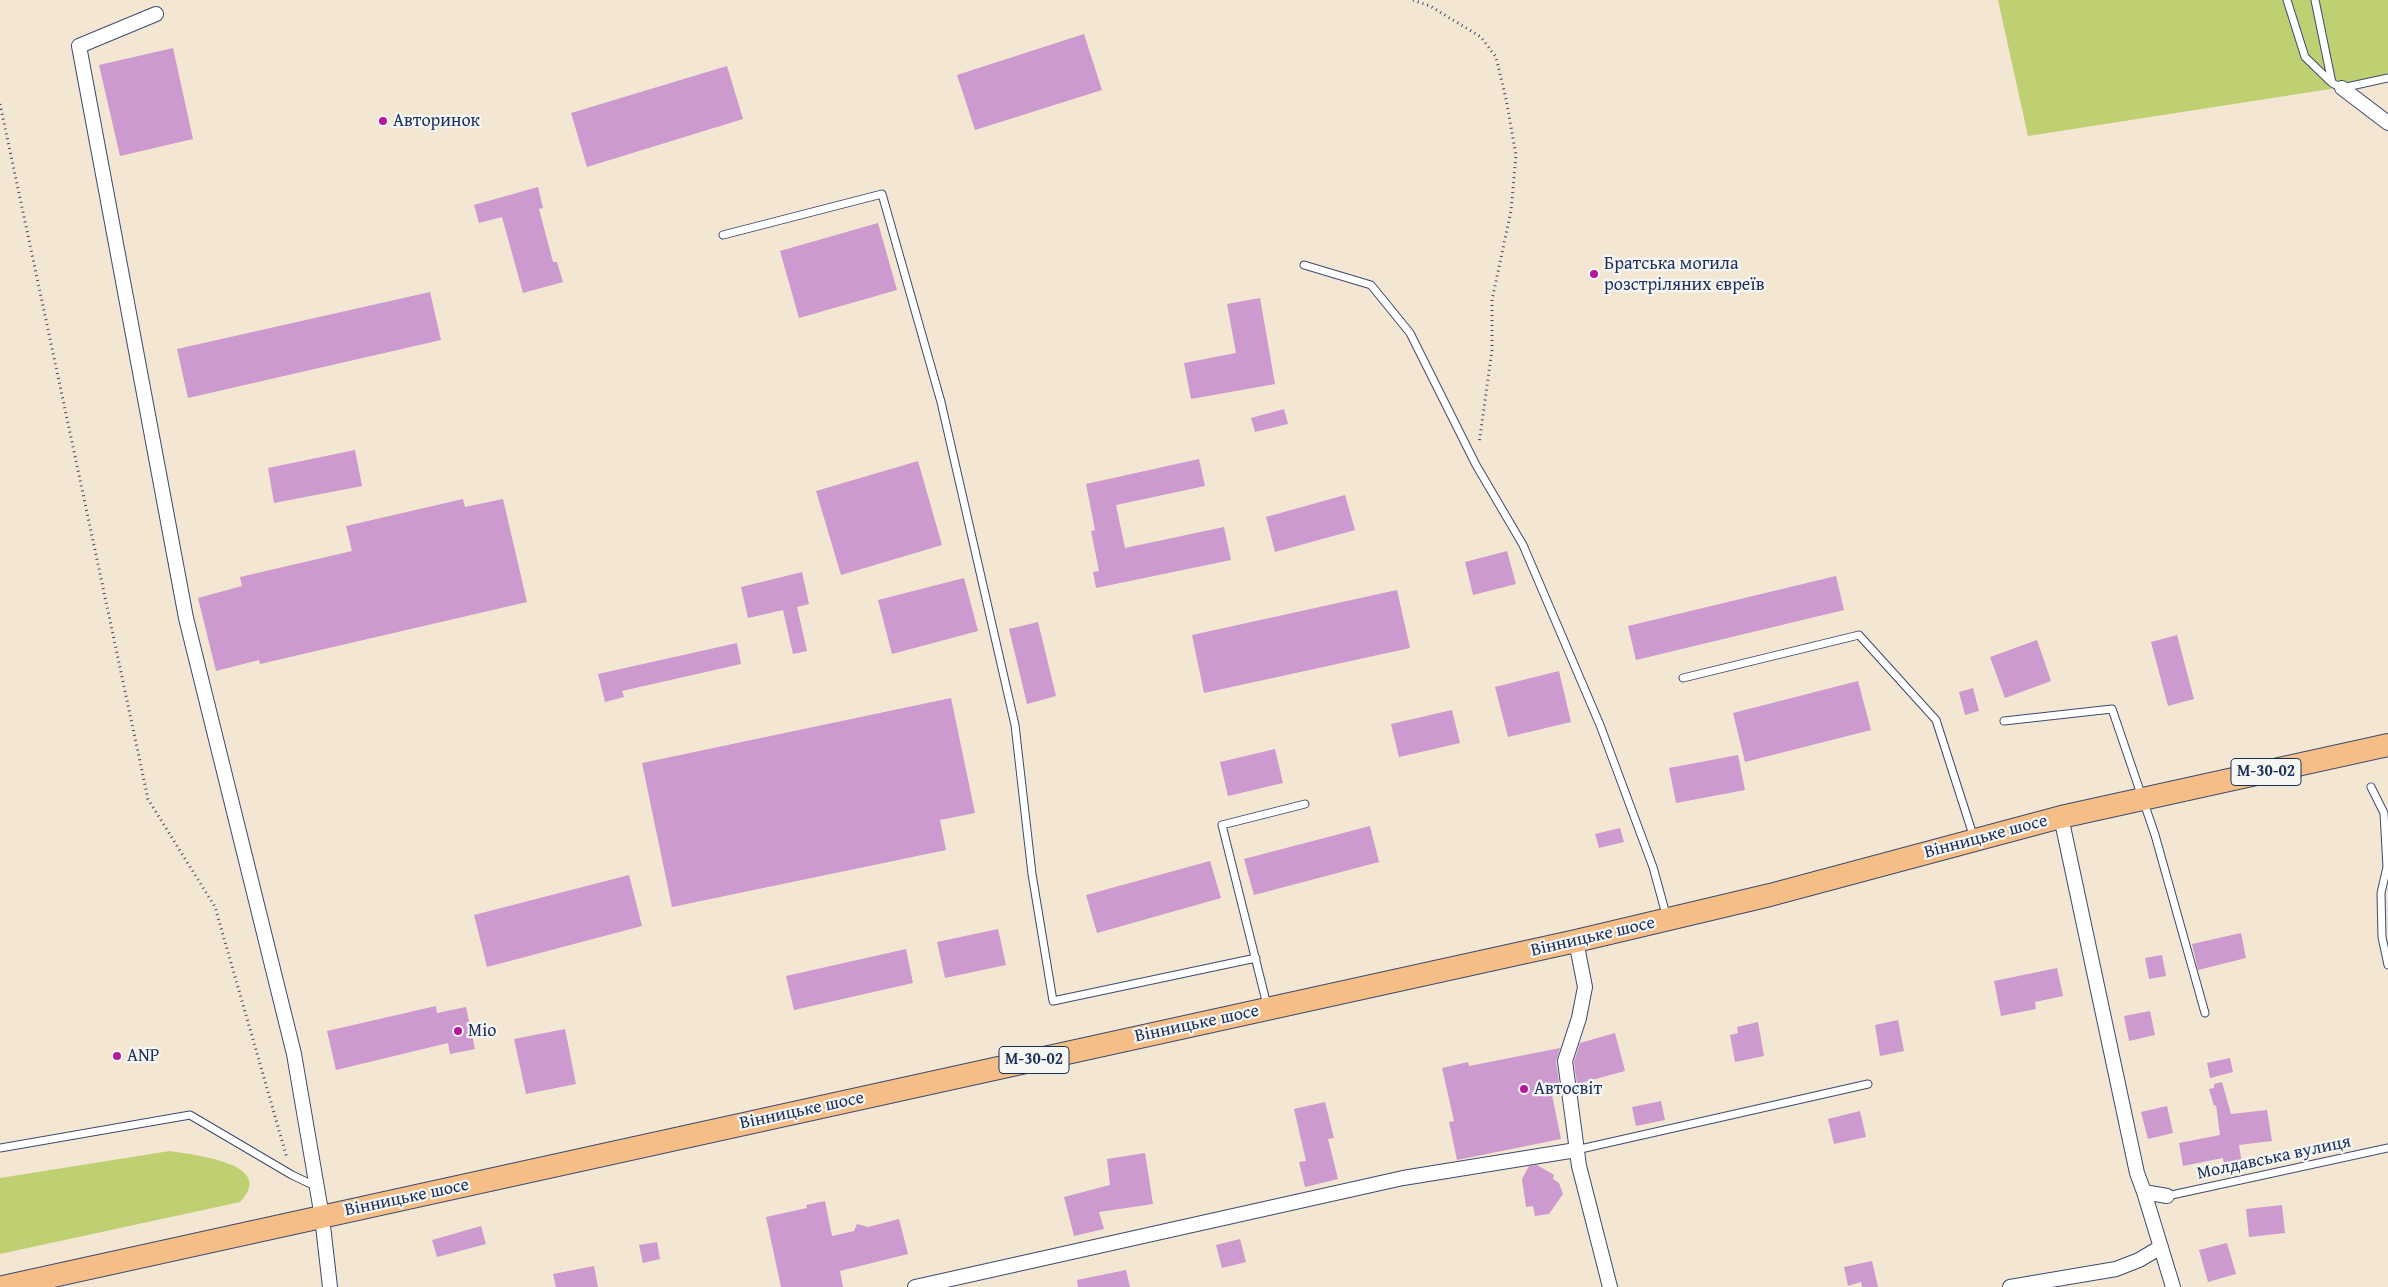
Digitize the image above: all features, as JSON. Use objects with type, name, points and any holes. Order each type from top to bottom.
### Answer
[{"type":"main road","name":"Вінницьке шосе","points":[[3,1287],[1576,941],[1770,895],[2061,817],[2388,745]]},
{"type":"street","points":[[156,14],[79,46],[186,618],[294,1054],[322,1217],[330,1287]]},
{"type":"street","points":[[2337,86],[2388,123]]},
{"type":"street","points":[[2061,817],[2136,1173],[2144,1192],[2173,1287]]},
{"type":"street","points":[[1576,941],[1585,987],[1579,1018],[1565,1061],[1576,1150],[1610,1287]]},
{"type":"street","points":[[915,1287],[1403,1178],[1576,1150]]},
{"type":"street","points":[[2144,1192],[2167,1196]]},
{"type":"street","points":[[2148,1207],[2167,1196]]},
{"type":"street","points":[[2010,1287],[2116,1269],[2139,1260],[2161,1247]]},
{"type":"lane","points":[[2287,0],[2305,57],[2337,86]]},
{"type":"lane","points":[[2315,0],[2337,86]]},
{"type":"lane","points":[[2337,86],[2388,78]]},
{"type":"lane","points":[[723,235],[882,194],[941,402],[1015,725],[1032,874],[1053,1000],[1256,958]]},
{"type":"lane","points":[[1304,265],[1371,285],[1410,333],[1476,464],[1523,545],[1600,726],[1653,867],[1667,920]]},
{"type":"lane","points":[[1683,678],[1859,635],[1936,720],[1975,840]]},
{"type":"lane","points":[[2004,721],[2112,709],[2183,928],[2205,1013]]},
{"type":"lane","points":[[2371,788],[2384,813],[2387,866],[2381,893],[2382,937],[2388,965]]},
{"type":"lane","points":[[1268,1008],[1222,825],[1305,804]]},
{"type":"lane","points":[[1576,1150],[1868,1084]]},
{"type":"lane","points":[[0,1148],[190,1115],[292,1175],[317,1187]]},
{"type":"lane","name":"Молдавська вулиця","points":[[2167,1196],[2388,1148]]},
{"type":"path","points":[[1413,0],[1430,6],[1480,37],[1496,57],[1516,155],[1512,211],[1492,300],[1492,350],[1476,464]]},
{"type":"path","points":[[0,104],[148,799],[215,907],[292,1175]]},
{"type":"green space","points":[[1998,0],[2388,0],[2388,80],[2028,136]]},
{"type":"green space","points":[[170,1151],[228,1163],[241,1170],[248,1178],[249,1189],[240,1202],[0,1254],[0,1178]]},
{"type":"building","points":[[1084,34],[1102,90],[975,130],[957,75]]},
{"type":"building","points":[[173,48],[193,139],[120,156],[99,65]]},
{"type":"building","points":[[727,66],[743,119],[587,167],[571,113]]},
{"type":"building","points":[[538,187],[543,208],[539,209],[553,262],[557,262],[563,282],[523,293],[502,217],[479,223],[474,205]]},
{"type":"building","points":[[878,223],[897,290],[799,318],[780,251]]},
{"type":"building","points":[[430,292],[441,340],[188,398],[177,349]]},
{"type":"building","points":[[1260,298],[1275,384],[1191,399],[1184,363],[1236,353],[1227,304]]},
{"type":"building","points":[[1284,409],[1288,424],[1255,432],[1251,418]]},
{"type":"building","points":[[355,450],[362,486],[274,503],[268,468]]},
{"type":"building","points":[[1199,459],[1205,486],[1116,505],[1125,548],[1224,527],[1231,560],[1096,588],[1093,572],[1099,571],[1091,531],[1095,530],[1086,484]]},
{"type":"building","points":[[918,461],[942,545],[841,575],[816,491]]},
{"type":"building","points":[[1345,495],[1355,530],[1275,552],[1266,517]]},
{"type":"building","points":[[463,499],[465,507],[503,499],[527,602],[260,664],[259,660],[216,671],[198,598],[242,586],[240,577],[352,551],[346,526]]},
{"type":"building","points":[[1507,551],[1516,584],[1473,595],[1465,562]]},
{"type":"building","points":[[802,572],[809,604],[797,607],[807,651],[793,654],[783,610],[748,618],[741,587]]},
{"type":"building","points":[[1836,576],[1844,610],[1636,660],[1628,626]]},
{"type":"building","points":[[964,578],[978,631],[892,654],[878,600]]},
{"type":"building","points":[[1397,590],[1410,648],[1204,693],[1192,635]]},
{"type":"building","points":[[1038,622],[1056,696],[1027,704],[1009,629]]},
{"type":"building","points":[[2177,635],[2194,699],[2168,706],[2151,642]]},
{"type":"building","points":[[2037,640],[2051,681],[2005,698],[1990,657]]},
{"type":"building","points":[[737,643],[741,664],[622,691],[624,697],[605,702],[598,674]]},
{"type":"building","points":[[1559,671],[1571,722],[1508,737],[1495,687]]},
{"type":"building","points":[[1858,681],[1871,730],[1745,762],[1733,713]]},
{"type":"building","points":[[1973,688],[1979,711],[1965,715],[1959,692]]},
{"type":"building","points":[[951,698],[975,813],[940,820],[946,850],[672,907],[642,763]]},
{"type":"building","points":[[1452,710],[1460,743],[1399,757],[1391,724]]},
{"type":"building","points":[[1275,749],[1283,783],[1228,796],[1220,762]]},
{"type":"building","points":[[1738,755],[1745,790],[1676,803],[1669,768]]},
{"type":"building","points":[[1370,826],[1379,862],[1254,895],[1244,859]]},
{"type":"building","points":[[1620,828],[1624,842],[1599,848],[1595,834]]},
{"type":"building","points":[[1210,861],[1221,898],[1097,933],[1086,895]]},
{"type":"building","points":[[629,875],[642,926],[487,967],[474,915]]},
{"type":"building","points":[[998,929],[1006,965],[945,978],[937,942]]},
{"type":"building","points":[[2241,933],[2246,958],[2198,970],[2192,944]]},
{"type":"building","points":[[906,949],[913,983],[794,1010],[786,976]]},
{"type":"building","points":[[2162,955],[2166,976],[2149,979],[2145,958]]},
{"type":"building","points":[[2057,968],[2063,996],[2035,1002],[2036,1009],[2001,1016],[1994,981]]},
{"type":"building","points":[[436,1006],[437,1013],[466,1007],[475,1049],[450,1054],[448,1043],[336,1070],[327,1031]]},
{"type":"building","points":[[2150,1011],[2155,1035],[2129,1041],[2124,1016]]},
{"type":"building","points":[[1898,1020],[1904,1051],[1880,1056],[1875,1025]]},
{"type":"building","points":[[1758,1022],[1764,1056],[1735,1062],[1730,1035],[1738,1033],[1737,1027]]},
{"type":"building","points":[[565,1029],[576,1084],[526,1094],[514,1039]]},
{"type":"building","points":[[1615,1033],[1625,1071],[1577,1084],[1574,1062],[1580,1043]]},
{"type":"building","points":[[1560,1048],[1556,1062],[1560,1088],[1551,1090],[1561,1139],[1457,1160],[1449,1122],[1454,1121],[1442,1068],[1468,1062],[1469,1066]]},
{"type":"building","points":[[2230,1058],[2233,1072],[2210,1078],[2207,1063]]},
{"type":"building","points":[[2222,1082],[2231,1114],[2267,1110],[2272,1141],[2239,1145],[2242,1164],[2224,1166],[2223,1158],[2183,1166],[2179,1143],[2220,1135],[2216,1105],[2214,1106],[2209,1089],[2214,1088],[2214,1084]]},
{"type":"building","points":[[1661,1101],[1665,1120],[1636,1126],[1632,1107]]},
{"type":"building","points":[[1325,1102],[1334,1138],[1328,1139],[1338,1179],[1305,1187],[1299,1162],[1306,1161],[1294,1109]]},
{"type":"building","points":[[2167,1106],[2173,1133],[2148,1139],[2141,1112]]},
{"type":"building","points":[[1860,1111],[1866,1137],[1834,1144],[1828,1119]]},
{"type":"building","points":[[1145,1153],[1153,1204],[1099,1212],[1104,1229],[1074,1236],[1064,1197],[1110,1185],[1107,1159]]},
{"type":"building","points":[[1537,1165],[1554,1175],[1553,1179],[1559,1183],[1563,1194],[1549,1214],[1535,1216],[1533,1206],[1526,1207],[1522,1179],[1529,1166]]},
{"type":"building","points":[[825,1201],[832,1236],[854,1231],[857,1224],[868,1227],[899,1219],[908,1254],[840,1271],[843,1287],[781,1287],[766,1217],[807,1208],[806,1205]]},
{"type":"building","points":[[2282,1205],[2285,1233],[2249,1237],[2246,1209]]},
{"type":"building","points":[[481,1226],[486,1244],[437,1257],[432,1240]]},
{"type":"building","points":[[1240,1239],[1246,1262],[1222,1268],[1216,1245]]},
{"type":"building","points":[[657,1242],[660,1259],[643,1263],[639,1245]]},
{"type":"building","points":[[2227,1243],[2236,1274],[2208,1282],[2199,1250]]},
{"type":"building","points":[[1872,1261],[1878,1287],[1862,1287],[1861,1282],[1848,1286],[1844,1267]]},
{"type":"building","points":[[594,1266],[598,1287],[556,1287],[553,1274]]},
{"type":"building","points":[[1126,1270],[1130,1287],[1078,1287],[1077,1280]]},
{"type":"place","name":"Авторинок","points":[[383,121]]},
{"type":"place","name":"Братська могила розстріляних євреїв","points":[[1594,274]]},
{"type":"place","name":"Міо","points":[[458,1031]]},
{"type":"place","name":"ANP","points":[[117,1056]]},
{"type":"place","name":"Автосвіт","points":[[1524,1089]]}]
